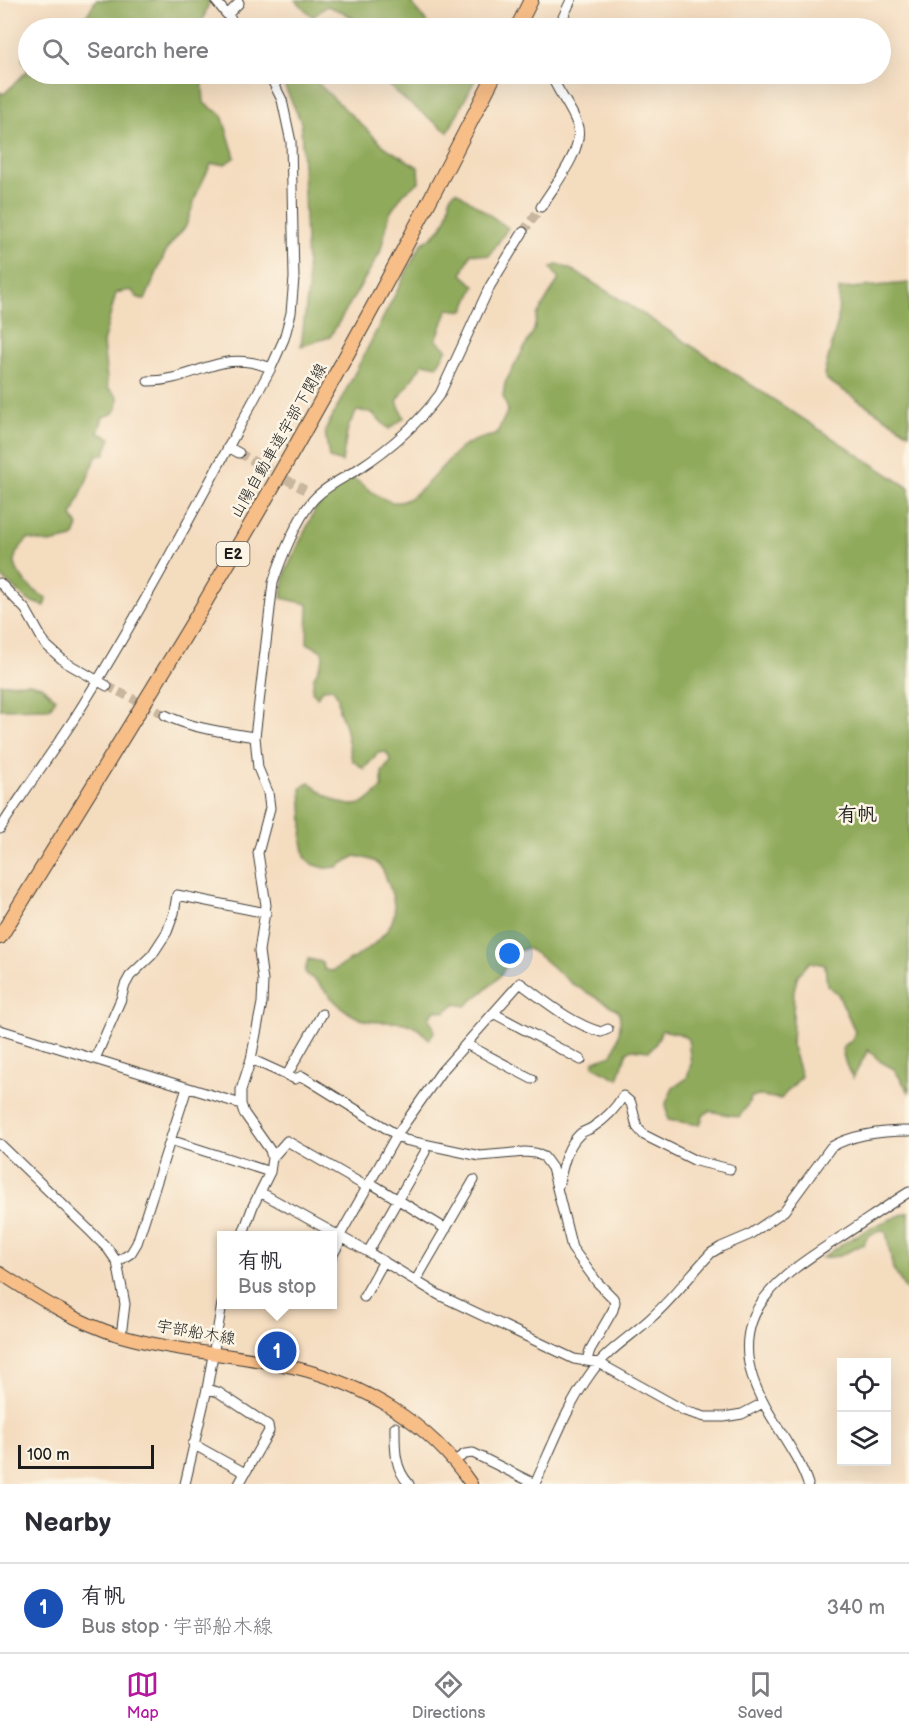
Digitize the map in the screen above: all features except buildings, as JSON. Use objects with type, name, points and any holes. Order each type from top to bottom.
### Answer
[{"type":"highway","points":[[522,18],[531,0]]},
{"type":"highway","name":"山陽自動車道宇部下関線","points":[[0,937],[204,604],[391,276],[490,84]]},
{"type":"main road","name":"宇部船木線","points":[[0,1273],[59,1310],[121,1336],[213,1354],[292,1366],[351,1385],[380,1400],[405,1417],[454,1461],[471,1484]]},
{"type":"street","points":[[215,0],[231,18]]},
{"type":"street","points":[[563,18],[571,0]]},
{"type":"street","points":[[228,14],[239,3]]},
{"type":"street","points":[[0,829],[97,681],[228,447],[271,368],[284,339],[291,313],[294,278],[291,142],[282,100],[274,84]]},
{"type":"street","points":[[541,207],[579,142],[578,124],[556,84]]},
{"type":"street","points":[[244,1231],[270,1172],[272,1158],[270,1150],[244,1113],[241,1104],[241,1090],[251,1059],[262,1003],[263,981],[259,951],[266,913],[258,853],[270,808],[268,792],[258,768],[255,737],[273,583],[278,566],[295,531],[315,497],[380,454],[429,408],[449,376],[490,286],[523,232]]},
{"type":"street","points":[[148,381],[177,378],[218,362],[241,360],[256,362],[271,368]]},
{"type":"street","points":[[228,447],[239,453]]},
{"type":"street","points":[[305,490],[315,497]]},
{"type":"street","points":[[0,583],[26,610],[45,644],[65,662],[107,686]]},
{"type":"street","points":[[165,715],[178,722],[205,729],[255,737]]},
{"type":"street","points":[[95,1059],[130,976],[152,956],[167,932],[174,914],[177,895],[266,913]]},
{"type":"street","points":[[337,1245],[396,1136],[441,1072],[520,983],[557,1009],[593,1030],[601,1032],[608,1029]]},
{"type":"street","points":[[493,1013],[581,1060]]},
{"type":"street","points":[[287,1075],[322,1014]]},
{"type":"street","points":[[0,1030],[241,1104]]},
{"type":"street","points":[[466,1044],[532,1079]]},
{"type":"street","points":[[251,1059],[295,1079],[302,1076],[367,1114],[396,1136],[419,1144],[480,1156],[515,1152],[535,1153],[544,1157],[552,1168],[573,1248],[597,1282],[615,1302],[587,1360]]},
{"type":"street","points":[[117,1262],[130,1253],[137,1243],[187,1088]]},
{"type":"street","points":[[558,1187],[565,1155],[580,1133],[593,1127],[615,1108],[623,1096],[631,1103],[638,1127],[644,1135],[696,1161],[730,1169]]},
{"type":"street","points":[[454,1461],[465,1454],[473,1453],[535,1484],[577,1395],[599,1363],[665,1305],[711,1253],[749,1235],[784,1211],[831,1147],[841,1141],[862,1136],[909,1131]]},
{"type":"street","points":[[170,1140],[270,1172]]},
{"type":"street","points":[[272,1158],[287,1141],[446,1229]]},
{"type":"street","points":[[0,1144],[108,1249],[117,1262],[125,1304],[121,1336]]},
{"type":"street","points":[[369,1252],[425,1152]]},
{"type":"street","points":[[416,1280],[474,1180]]},
{"type":"street","points":[[260,1192],[329,1231]]},
{"type":"street","points":[[808,1484],[795,1454],[763,1403],[752,1377],[748,1353],[753,1321],[762,1301],[776,1283],[793,1269],[909,1192]]},
{"type":"street","points":[[337,1235],[439,1295],[574,1359],[599,1363],[685,1411],[705,1417],[733,1416],[752,1410],[763,1403]]},
{"type":"street","points":[[364,1297],[384,1261]]},
{"type":"street","points":[[185,1484],[207,1389],[221,1309]]},
{"type":"street","points":[[207,1389],[218,1392],[267,1425],[269,1431],[239,1484]]},
{"type":"street","points":[[395,1427],[397,1467],[409,1484]]},
{"type":"street","points":[[193,1444],[245,1473]]},
{"type":"green space","points":[[96,0],[210,0],[204,18],[83,18]]},
{"type":"green space","points":[[295,0],[409,0],[423,18],[352,18],[327,6],[313,17]]},
{"type":"green space","points":[[18,80],[18,84],[203,84],[204,103],[222,115],[235,157],[225,164],[211,164],[197,193],[186,226],[167,249],[145,300],[137,297],[131,290],[116,293],[103,343],[108,388],[118,397],[117,409],[112,414],[103,417],[98,433],[111,438],[104,455],[97,455],[72,516],[78,526],[73,538],[49,543],[28,539],[16,554],[15,561],[19,574],[46,598],[45,606],[29,601],[0,576],[0,92],[4,94]]},
{"type":"green space","points":[[284,84],[319,84],[385,147],[418,167],[419,182],[403,194],[390,213],[380,253],[330,337],[301,346],[308,290],[301,122]]},
{"type":"green space","points":[[386,84],[473,84],[448,132]]},
{"type":"green space","points":[[456,191],[508,228],[489,256],[471,253],[462,274],[475,286],[464,311],[448,309],[436,340],[447,349],[437,366],[423,363],[397,401],[404,418],[389,429],[371,412],[357,411],[348,427],[342,462],[329,458],[325,431],[421,244],[434,235],[443,224],[450,204],[450,196]]},
{"type":"green space","points":[[558,264],[574,271],[632,307],[909,488],[909,1092],[894,1069],[881,1062],[868,1050],[853,1078],[845,1063],[843,1046],[852,1041],[855,1031],[838,994],[827,985],[825,965],[810,962],[798,975],[794,990],[792,1047],[801,1076],[781,1099],[751,1097],[739,1117],[709,1111],[703,1116],[700,1125],[668,1120],[666,1103],[673,1088],[687,1078],[691,1064],[688,1039],[680,1034],[662,1030],[655,1045],[649,1051],[632,1049],[627,1052],[618,1079],[593,1066],[594,1061],[612,1055],[619,1032],[618,1010],[572,984],[527,948],[509,954],[499,977],[466,1006],[455,1004],[445,1012],[435,1010],[429,1017],[435,1031],[429,1039],[408,1024],[368,1021],[354,1016],[341,1007],[305,972],[308,959],[322,962],[325,970],[332,971],[359,955],[384,934],[394,916],[394,908],[385,876],[377,863],[355,856],[337,867],[325,868],[312,864],[305,857],[302,841],[301,788],[309,782],[334,800],[349,805],[364,803],[382,788],[382,772],[391,761],[386,752],[378,753],[364,769],[352,760],[345,726],[339,711],[338,698],[333,688],[323,689],[317,697],[312,691],[314,677],[323,659],[322,651],[307,643],[308,604],[281,598],[286,571],[315,510],[330,491],[353,478],[383,498],[393,502],[402,502],[420,490],[461,448],[478,439],[496,435],[508,410],[503,396],[505,383],[534,330],[537,315],[559,279],[551,268]]},
{"type":"green space","points":[[909,283],[909,433],[827,380],[824,374],[838,321],[839,289]]},
{"type":"green space","points":[[29,683],[41,686],[56,699],[50,708],[0,709],[0,684]]},
{"type":"green space","points":[[909,1212],[909,1290],[906,1290],[893,1269],[886,1231],[880,1230],[868,1236],[864,1244],[839,1256],[822,1258],[864,1232]]},
{"type":"tunnel","points":[[523,232],[541,207]]},
{"type":"tunnel","points":[[239,453],[305,490]]},
{"type":"tunnel","points":[[107,686],[165,715]]},
{"type":"place","name":"有帆","points":[[277,1351]]},
{"type":"district","name":"有帆","points":[[857,815]]}]
